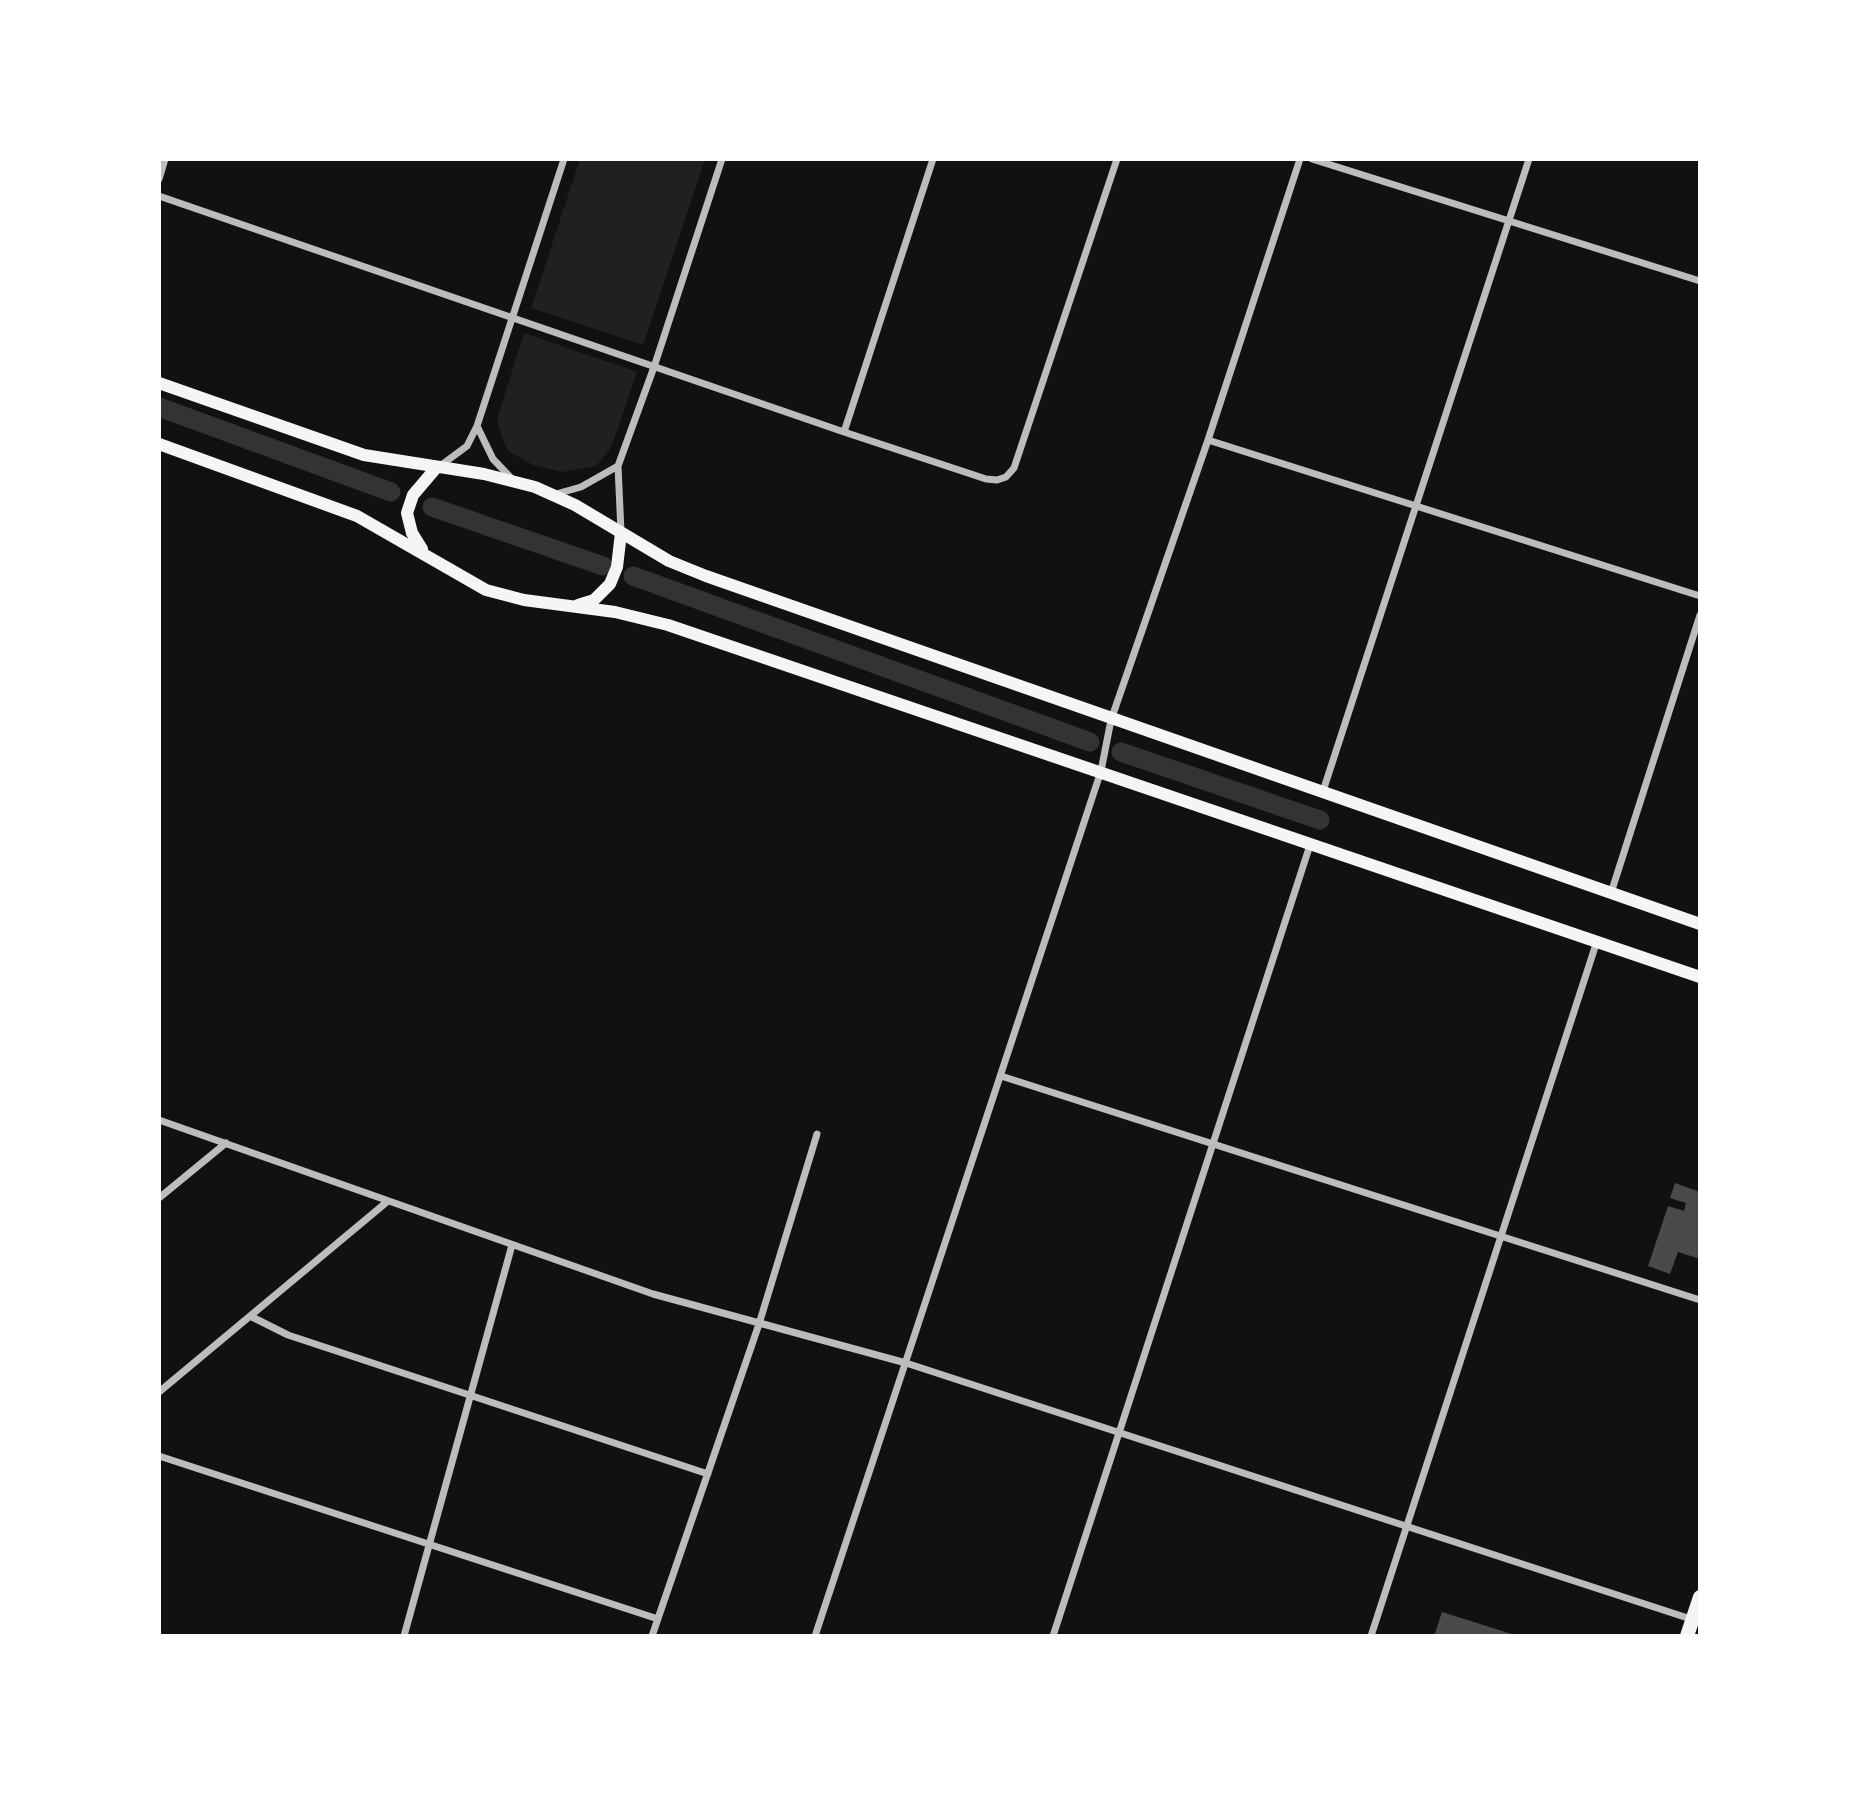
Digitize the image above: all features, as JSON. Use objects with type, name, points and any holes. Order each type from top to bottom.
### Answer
[{"type":"main road","points":[[159,383],[363,455],[512,480],[555,494],[669,561],[706,576],[1700,924]]},
{"type":"main road","points":[[159,444],[339,509],[486,590],[524,600],[615,612],[668,625],[1101,771],[1596,944],[1700,977]]},
{"type":"main road","points":[[425,554],[412,533],[407,513],[413,495],[436,468]]},
{"type":"main road","points":[[571,606],[594,600],[610,584],[617,567],[621,533]]},
{"type":"main road","points":[[1687,1636],[1696,1621],[1700,1597]]},
{"type":"street","points":[[159,179],[166,159]]},
{"type":"street","points":[[436,468],[467,446],[477,425],[564,159]]},
{"type":"street","points":[[621,533],[618,466],[654,367],[722,159]]},
{"type":"street","points":[[844,432],[933,159]]},
{"type":"street","points":[[159,197],[986,479],[1006,477],[1014,468],[1117,159]]},
{"type":"street","points":[[815,1636],[1101,771],[1111,720],[1209,440],[1300,159]]},
{"type":"street","points":[[1312,159],[1700,281]]},
{"type":"street","points":[[1323,792],[1529,159]]},
{"type":"street","points":[[477,425],[493,459],[512,480]]},
{"type":"street","points":[[1209,440],[1700,596]]},
{"type":"street","points":[[555,494],[581,487],[618,466]]},
{"type":"street","points":[[1611,893],[1700,615]]},
{"type":"street","points":[[1052,1636],[1310,845]]},
{"type":"street","points":[[1371,1636],[1596,944]]},
{"type":"street","points":[[1001,1076],[1700,1300]]},
{"type":"street","points":[[159,1120],[653,1294],[906,1363],[1696,1621]]},
{"type":"street","points":[[652,1636],[759,1324],[817,1134]]},
{"type":"street","points":[[159,1198],[226,1143]]},
{"type":"street","points":[[159,1392],[388,1202]]},
{"type":"street","points":[[404,1636],[512,1245]]},
{"type":"street","points":[[252,1317],[288,1335],[708,1474]]},
{"type":"street","points":[[159,1456],[658,1619]]},
{"type":"shaded area","points":[[580,159],[705,159],[643,345],[531,308]]},
{"type":"shaded area","points":[[524,333],[637,372],[611,448],[596,466],[562,472],[533,465],[507,450],[498,426],[498,416]]},
{"type":"building","points":[[1675,1183],[1700,1192],[1700,1259],[1678,1252],[1670,1274],[1648,1266],[1668,1206],[1684,1211],[1686,1203],[1670,1198]]},
{"type":"building","points":[[1442,1612],[1515,1635],[1515,1636],[1434,1636]]},
{"type":"waterway","points":[[159,407],[391,492]]},
{"type":"waterway","points":[[432,507],[603,566]]},
{"type":"waterway","points":[[633,576],[1090,742]]},
{"type":"waterway","points":[[1121,752],[1320,820]]}]
